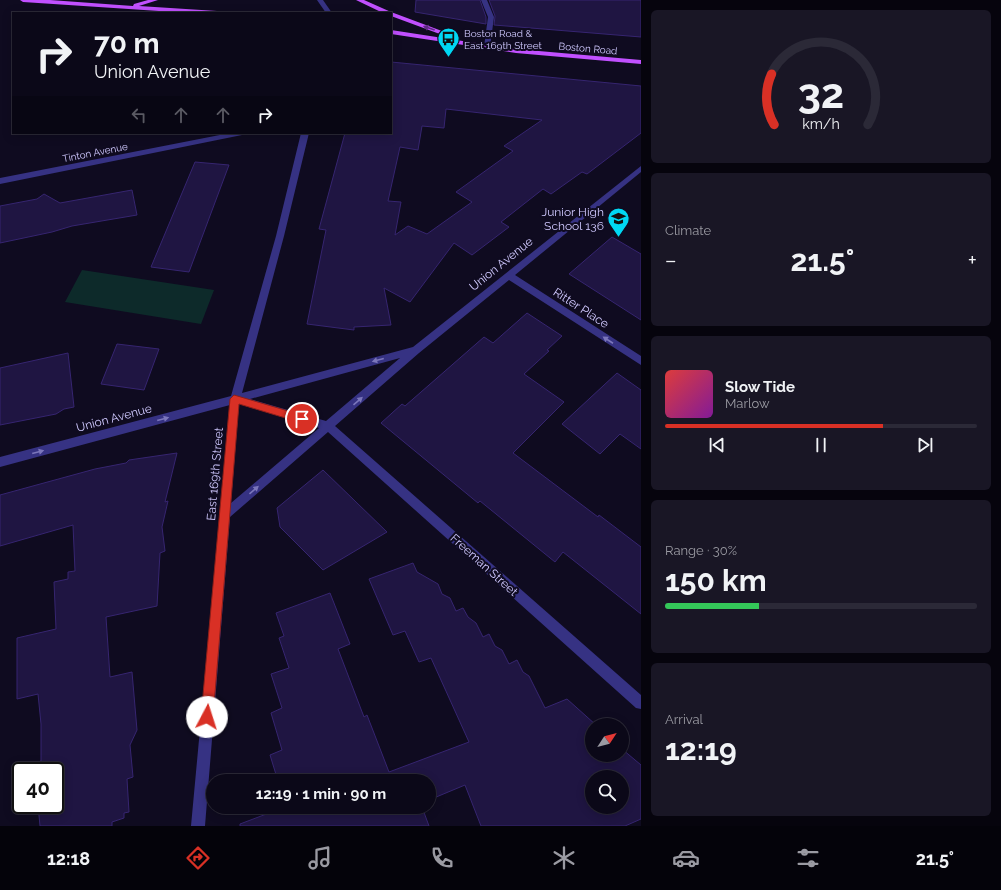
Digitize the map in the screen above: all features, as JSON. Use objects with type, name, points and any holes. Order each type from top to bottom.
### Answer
[{"type":"main road","points":[[23,0],[202,12]]},
{"type":"main road","points":[[126,7],[155,0]]},
{"type":"main road","points":[[358,0],[386,12]]},
{"type":"main road","points":[[392,14],[479,46]]},
{"type":"main road","name":"Boston Road","points":[[392,32],[487,47],[584,58],[641,62]]},
{"type":"street","points":[[320,0],[328,12]]},
{"type":"street","points":[[484,0],[491,17],[487,47]]},
{"type":"street","name":"Tinton Avenue","points":[[0,181],[237,134]]},
{"type":"street","name":"East 169th Street","points":[[198,826],[234,399],[280,236],[305,134]]},
{"type":"street","name":"Union Avenue","points":[[225,515],[416,350],[641,168]]},
{"type":"street","name":"Ritter Place","points":[[508,275],[641,361]]},
{"type":"street","name":"Union Avenue","points":[[0,462],[416,350]]},
{"type":"street","points":[[234,399],[328,426]]},
{"type":"street","name":"Freeman Street","points":[[328,426],[641,703]]},
{"type":"green space","points":[[82,270],[214,290],[201,324],[65,302]]},
{"type":"building","points":[[416,0],[480,0],[486,17],[486,24],[415,12]]},
{"type":"building","points":[[489,0],[641,0],[641,37],[494,25],[495,16]]},
{"type":"building","points":[[392,62],[641,86],[641,133],[587,174],[582,172],[551,194],[543,189],[501,222],[509,227],[472,255],[454,243],[410,302],[384,288],[391,325],[354,327],[354,330],[307,324],[326,230],[319,229],[345,134],[392,134]],"holes":[[[446,109],[542,120],[504,146],[513,151],[456,192],[472,202],[427,234],[408,226],[395,235],[401,202],[388,201],[400,147],[418,150],[422,126],[444,128]]]},
{"type":"building","points":[[195,162],[229,165],[189,272],[151,267]]},
{"type":"building","points":[[132,190],[137,215],[72,226],[52,232],[0,243],[0,206],[37,199],[44,194],[60,203]]},
{"type":"building","points":[[612,237],[641,254],[641,320],[569,274]]},
{"type":"building","points":[[527,313],[562,336],[547,350],[549,351],[524,374],[564,402],[513,453],[598,517],[599,515],[641,547],[641,614],[563,552],[555,562],[480,501],[478,503],[381,423],[402,404],[405,406],[484,337],[493,343]]},
{"type":"building","points":[[117,344],[159,349],[144,390],[101,384]]},
{"type":"building","points":[[68,353],[74,407],[64,409],[56,414],[0,425],[0,368]]},
{"type":"building","points":[[617,373],[641,390],[641,449],[620,434],[600,454],[562,424]]},
{"type":"building","points":[[177,453],[165,502],[168,501],[162,527],[165,551],[160,553],[157,606],[106,617],[110,677],[132,672],[137,730],[130,745],[133,777],[127,779],[129,812],[124,813],[124,818],[112,822],[112,826],[40,826],[39,814],[64,814],[64,762],[38,762],[41,761],[41,724],[38,694],[17,699],[17,638],[56,629],[54,582],[68,579],[68,572],[75,571],[73,525],[0,546],[0,495],[95,469],[126,463],[129,460]]},
{"type":"building","points":[[323,470],[387,532],[323,570],[280,527],[277,508]]},
{"type":"building","points":[[413,563],[417,572],[438,584],[442,594],[450,598],[456,611],[463,608],[468,617],[476,623],[483,637],[489,634],[495,646],[502,650],[509,664],[517,660],[523,672],[529,676],[545,708],[567,699],[588,718],[585,718],[585,762],[629,762],[629,755],[641,765],[641,819],[625,826],[481,826],[465,785],[436,797],[436,774],[276,774],[270,755],[282,750],[271,713],[282,708],[271,674],[289,668],[279,638],[284,636],[276,613],[330,593],[350,644],[338,649],[364,717],[367,715],[389,772],[469,742],[431,658],[419,662],[405,631],[393,635],[369,579]]},
{"type":"building","points":[[266,814],[425,814],[429,826],[240,826],[240,824]]},
{"type":"place","name":"Boston Road & East 169th Street","points":[[449,58]]},
{"type":"place","name":"Junior High School 136","points":[[619,238]]},
{"type":"route","points":[[207,717],[224,531],[234,399],[302,419]]}]
